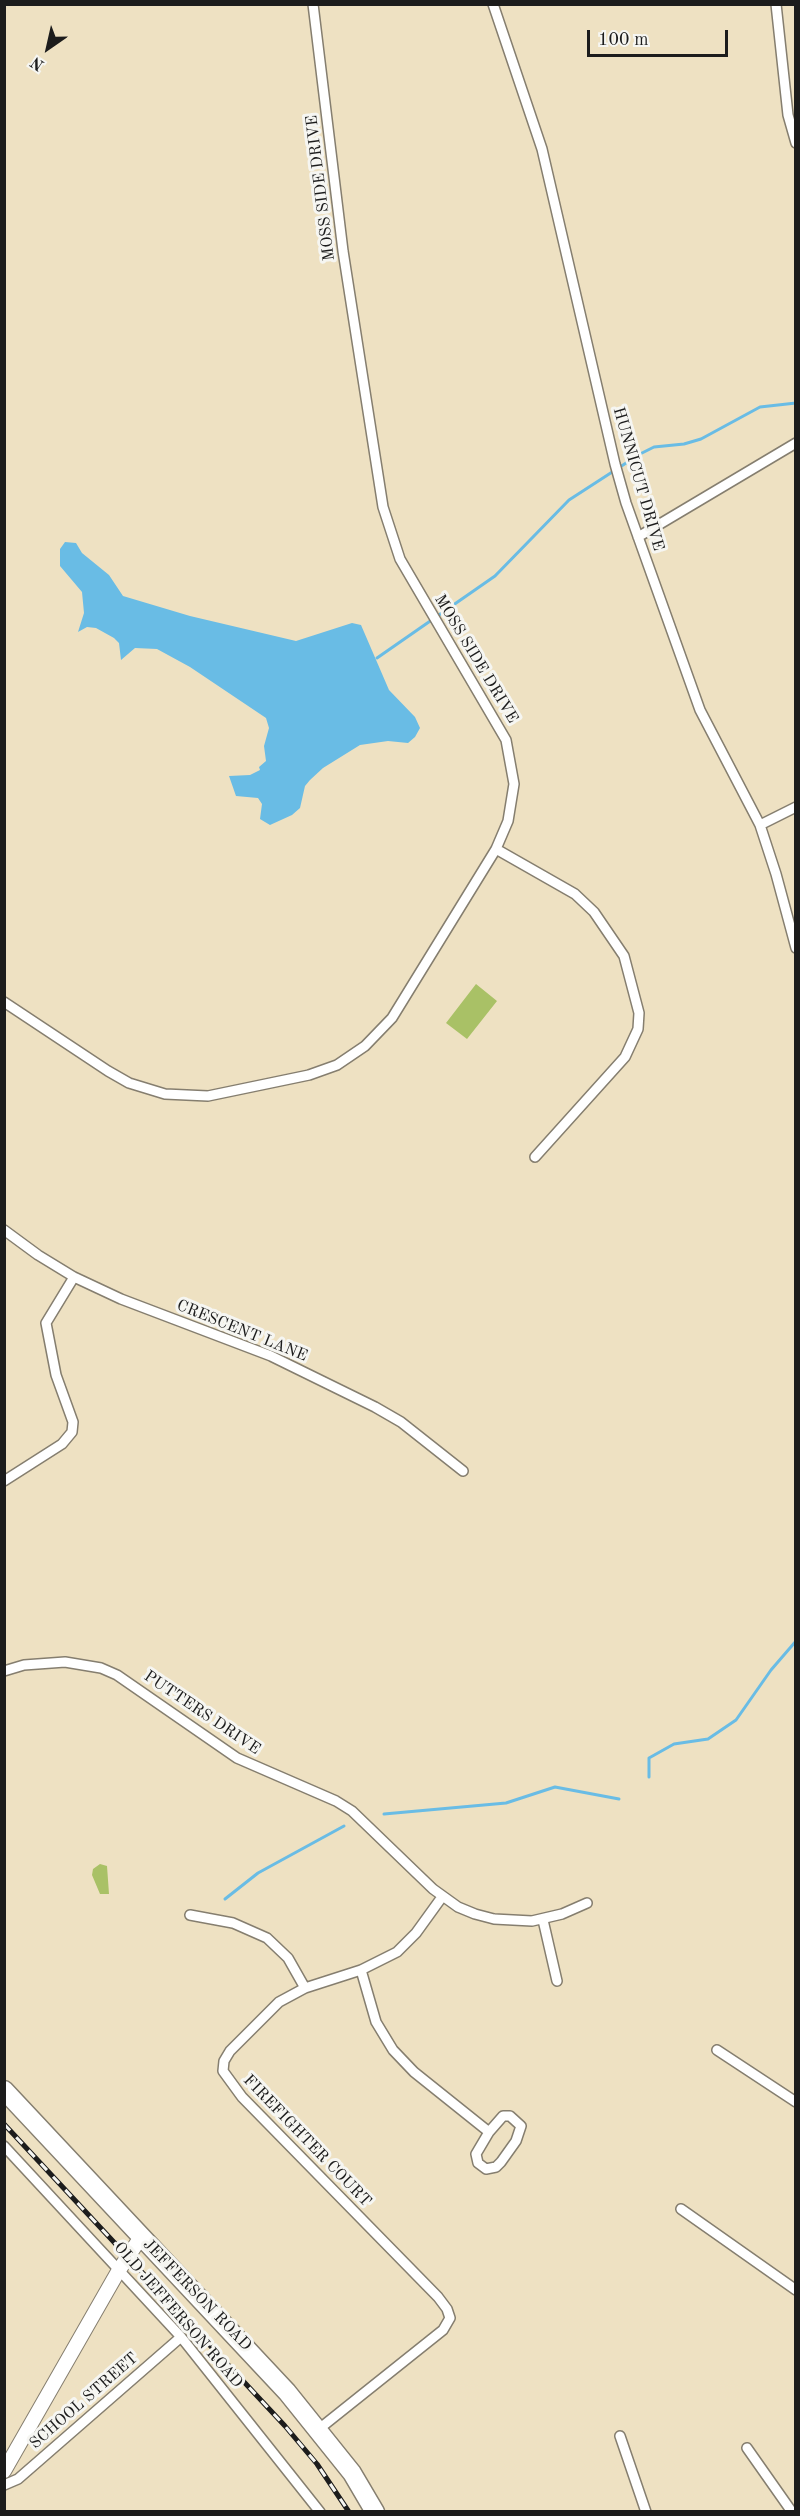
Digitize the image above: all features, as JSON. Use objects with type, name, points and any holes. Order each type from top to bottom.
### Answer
[{"type":"highway","name":"JEFFERSON ROAD","points":[[4,2090],[237,2337],[319,2430],[352,2473],[375,2511]]},
{"type":"street","name":"MOSS SIDE DRIVE","points":[[4,1002],[129,1083],[165,1094],[208,1096],[309,1075],[336,1065],[366,1046],[392,1018],[496,849],[513,803],[514,784],[506,740],[406,569],[393,542],[383,507],[343,251],[313,4]]},
{"type":"street","name":"HUNNICUT DRIVE","points":[[494,4],[542,149],[615,464],[638,537],[700,710],[760,825],[776,874],[795,948]]},
{"type":"street","points":[[776,4],[788,116],[795,143]]},
{"type":"street","points":[[638,537],[795,443]]},
{"type":"street","points":[[760,825],[795,807]]},
{"type":"street","points":[[496,849],[575,894],[594,912],[624,956],[639,1012],[638,1029],[625,1057],[535,1156]]},
{"type":"street","name":"CRESCENT LANE","points":[[4,1230],[38,1255],[121,1299],[271,1356],[401,1422],[463,1471]]},
{"type":"street","points":[[4,1481],[62,1444],[72,1432],[73,1422],[57,1374],[46,1323],[74,1276]]},
{"type":"street","name":"PUTTERS DRIVE","points":[[4,1671],[24,1665],[65,1662],[101,1668],[117,1675],[237,1758],[336,1801],[352,1811],[442,1897],[466,1910],[494,1919],[543,1920],[586,1903]]},
{"type":"street","name":"FIREFIGHTER COURT","points":[[319,2430],[443,2330],[450,2318],[447,2309],[438,2297],[262,2119],[223,2071],[226,2056],[279,2002],[305,1988],[361,1970],[386,1959],[402,1947],[442,1897]]},
{"type":"street","points":[[190,1915],[233,1923],[267,1938],[288,1958],[305,1988]]},
{"type":"street","points":[[543,1920],[557,1981]]},
{"type":"street","points":[[361,1970],[376,2022],[393,2050],[414,2073],[489,2132]]},
{"type":"street","points":[[717,2050],[795,2102]]},
{"type":"street","points":[[503,2116],[510,2116],[521,2126],[516,2141],[501,2162],[496,2167],[486,2169],[478,2163],[476,2154],[489,2132],[503,2116]]},
{"type":"street","name":"OLD JEFFERSON ROAD","points":[[4,2146],[181,2337],[320,2511]]},
{"type":"street","points":[[681,2209],[795,2290]]},
{"type":"street","points":[[4,2471],[119,2270],[141,2237]]},
{"type":"street","name":"SCHOOL STREET","points":[[4,2486],[18,2479],[181,2337]]},
{"type":"street","points":[[620,2436],[646,2511]]},
{"type":"street","points":[[747,2448],[792,2511]]},
{"type":"green space","points":[[476,984],[497,1001],[467,1039],[446,1023]]},
{"type":"green space","points":[[100,1864],[107,1866],[109,1894],[100,1894],[92,1875],[93,1869]]},
{"type":"water","points":[[65,542],[76,543],[82,553],[109,575],[123,596],[190,616],[296,641],[352,623],[361,625],[389,690],[415,717],[420,728],[408,743],[388,741],[360,745],[323,768],[305,786],[300,808],[292,815],[270,825],[260,819],[262,804],[258,798],[236,796],[229,776],[250,775],[260,770],[259,767],[266,761],[264,746],[269,728],[266,718],[190,667],[157,649],[135,648],[121,660],[119,643],[114,638],[96,628],[87,627],[78,632],[84,613],[82,592],[60,566],[60,549]]},
{"type":"waterway","points":[[377,658],[495,576],[569,500],[640,454],[654,447],[684,444],[701,439],[760,407],[796,403]]},
{"type":"waterway","points":[[649,1777],[649,1758],[674,1744],[708,1739],[736,1720],[771,1670],[796,1641]]},
{"type":"waterway","points":[[384,1814],[506,1803],[555,1787],[619,1799]]},
{"type":"waterway","points":[[225,1899],[258,1873],[344,1826]]},
{"type":"railway","points":[[4,2124],[285,2426],[317,2464],[349,2512]]}]
